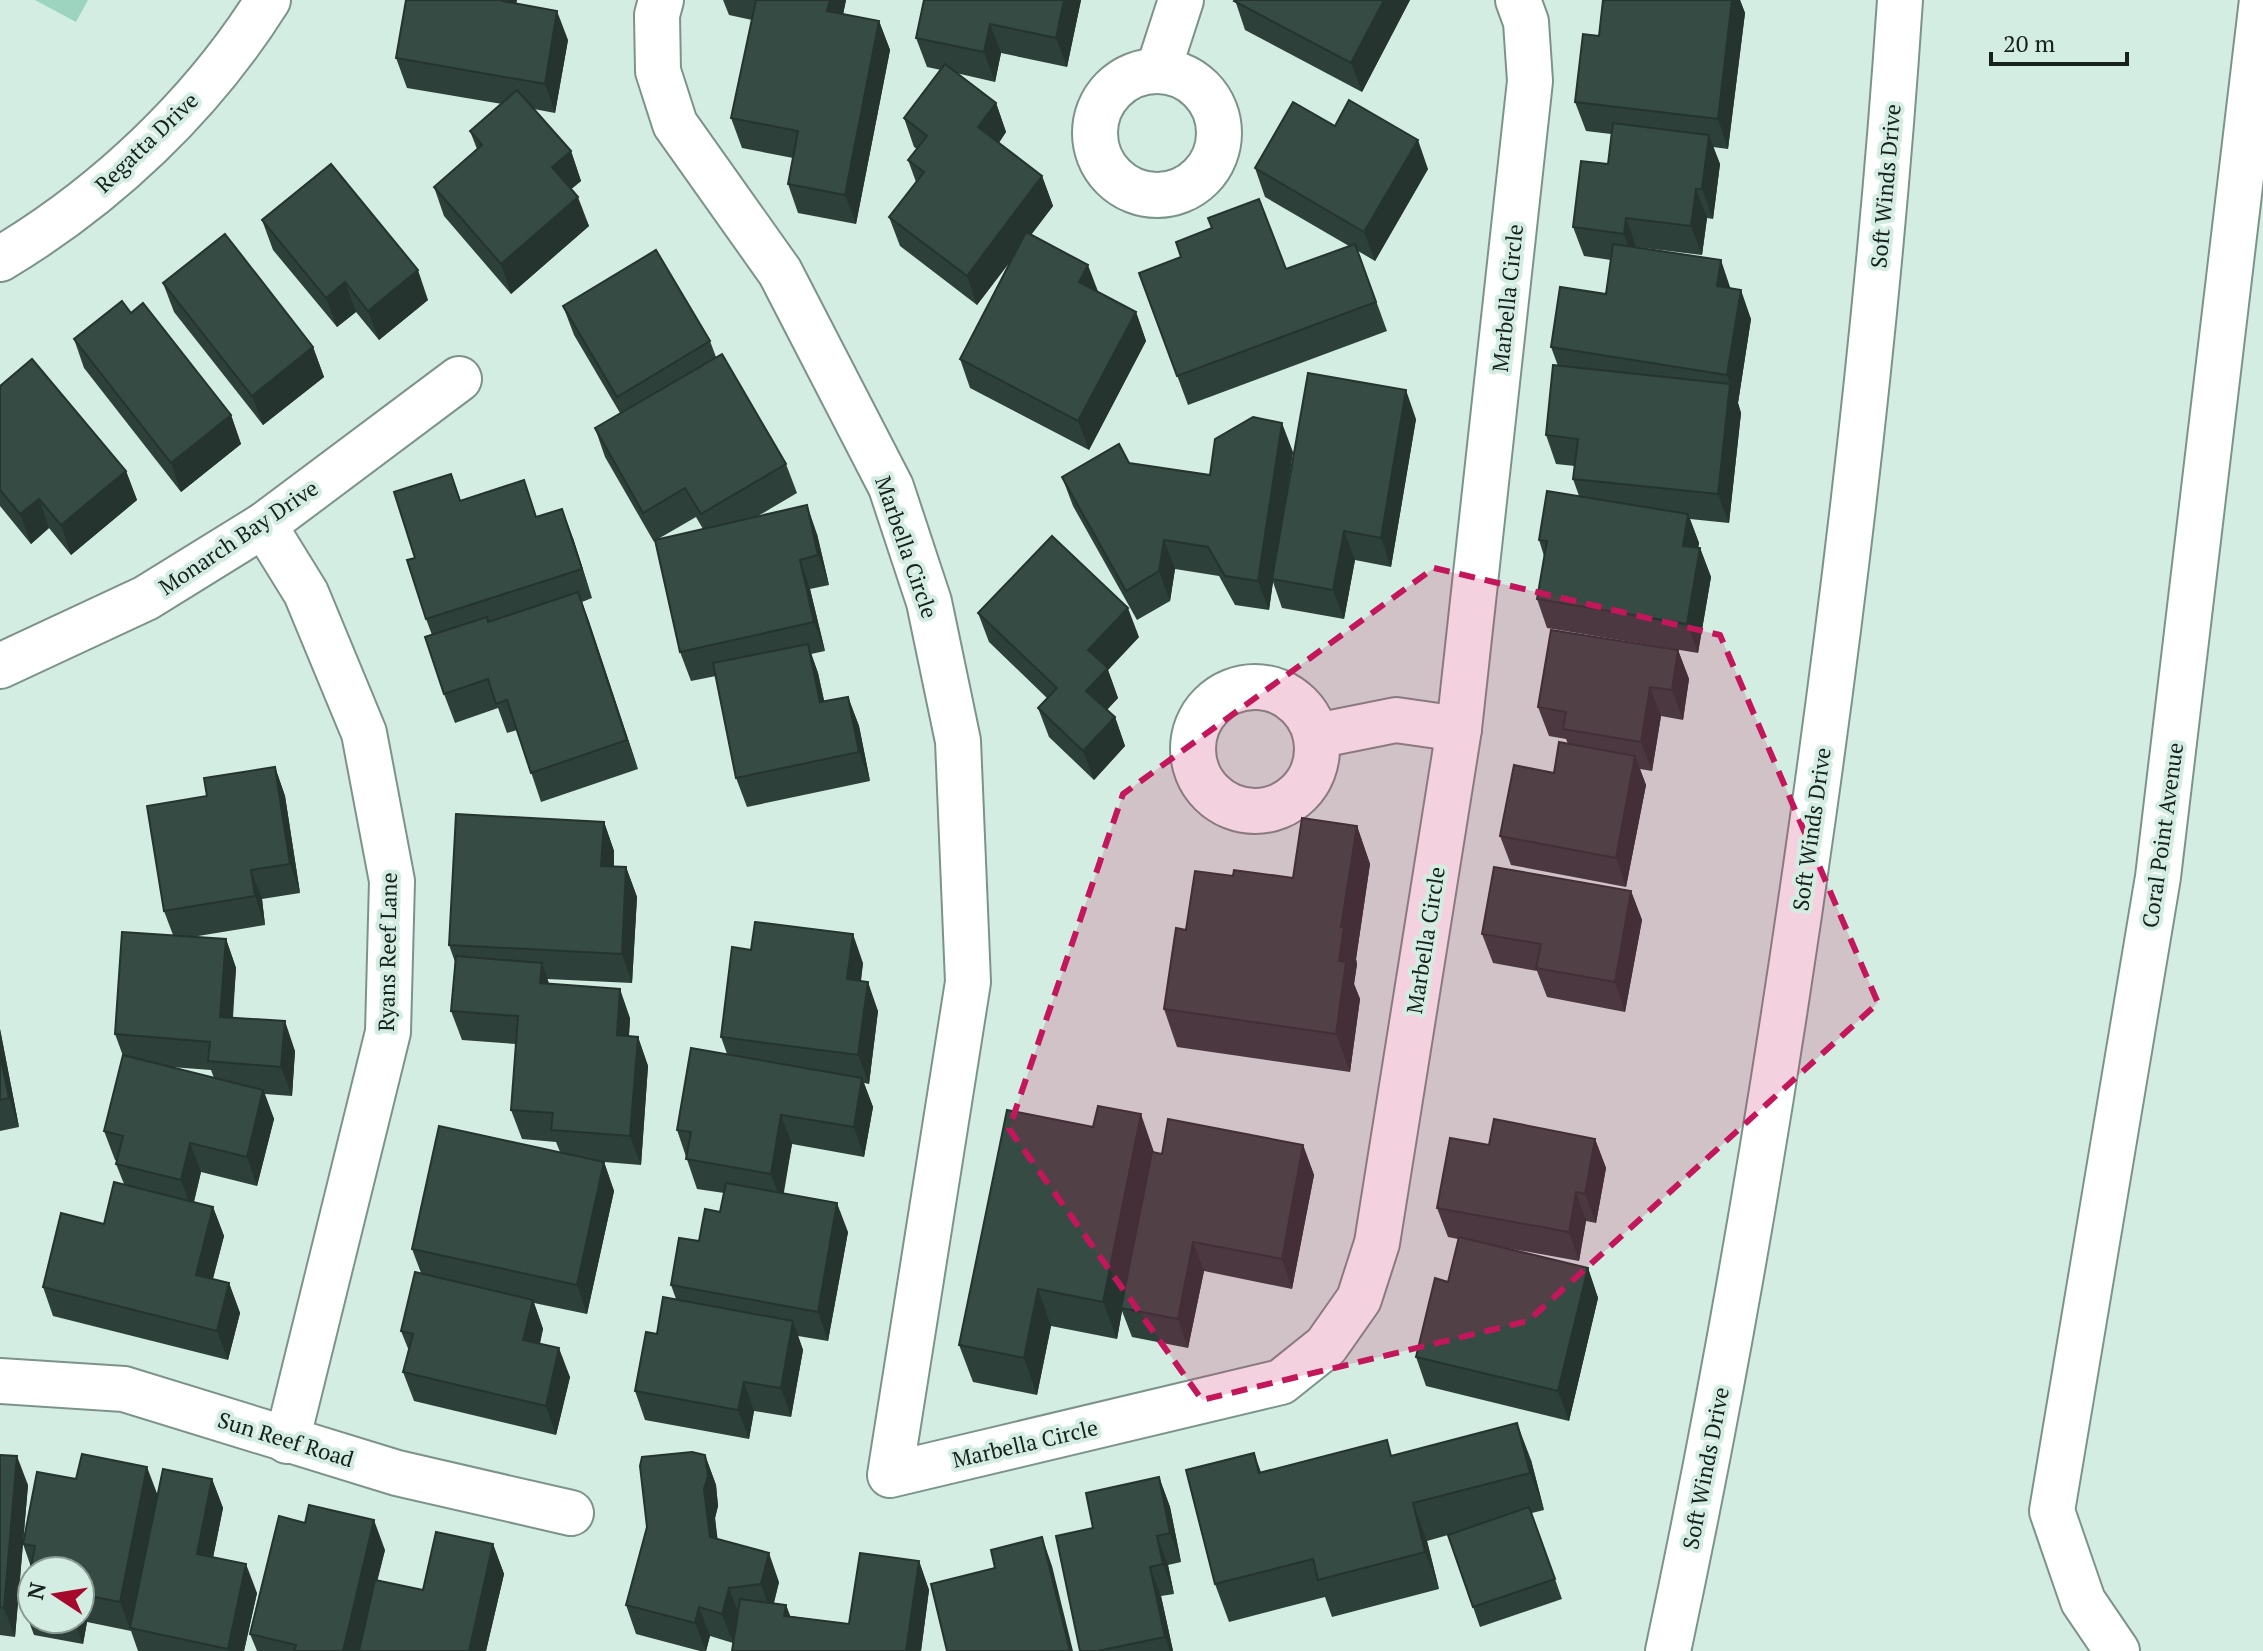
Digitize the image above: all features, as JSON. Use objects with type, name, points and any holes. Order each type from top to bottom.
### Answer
[{"type":"street","name":"Regatta Drive","points":[[0,259],[73,210],[170,124],[224,62],[268,0]]},
{"type":"street","name":"Marbella Circle","points":[[661,0],[657,15],[658,71],[675,124],[780,272],[891,487],[929,602],[958,741],[968,982],[890,1475],[1281,1382],[1326,1346],[1359,1299],[1377,1243],[1459,729],[1530,81],[1526,22],[1518,0]]},
{"type":"street","points":[[1158,71],[1181,0]]},
{"type":"street","name":"Soft Winds Drive","points":[[1668,1651],[1742,1275],[1792,968],[1856,486],[1900,0]]},
{"type":"street","name":"Coral Point Avenue","points":[[2117,1651],[2083,1601],[2052,1511],[2158,877],[2262,0]]},
{"type":"street","name":"Monarch Bay Drive","points":[[0,666],[146,598],[264,525],[459,379]]},
{"type":"street","name":"Ryans Reef Lane","points":[[264,525],[306,593],[364,733],[392,881],[388,1032],[287,1441]]},
{"type":"street","points":[[1316,736],[1396,720],[1459,729]]},
{"type":"street","name":"Sun Reef Road","points":[[0,1381],[124,1389],[397,1473],[571,1513]]},
{"type":"highlighted area","points":[[1434,568],[1720,635],[1878,1003],[1528,1321],[1202,1400],[1009,1129],[1123,794]]},
{"type":"green space","points":[[35,0],[88,0],[76,22]]},
{"type":"building","points":[[406,0],[502,0],[557,11],[545,84],[396,58]]},
{"type":"building","points":[[756,0],[830,0],[827,11],[879,21],[845,195],[788,184],[798,131],[731,118]]},
{"type":"building","points":[[924,0],[1064,0],[1056,38],[990,24],[984,52],[916,38]]},
{"type":"building","points":[[1235,0],[1384,0],[1351,63]]},
{"type":"building","points":[[1603,0],[1732,0],[1718,119],[1575,102],[1583,34],[1599,36]]},
{"type":"building","points":[[945,64],[996,103],[978,127],[1042,176],[967,276],[889,217],[924,172],[908,160],[927,136],[904,118]]},
{"type":"building","points":[[517,90],[571,151],[552,167],[578,197],[501,264],[434,187],[482,145],[470,131]]},
{"type":"building","points":[[1349,100],[1418,140],[1364,232],[1255,168],[1293,102],[1335,126]]},
{"type":"building","points":[[1613,123],[1709,135],[1702,189],[1696,189],[1691,226],[1626,218],[1624,234],[1573,227],[1581,161],[1608,164]]},
{"type":"building","points":[[331,164],[418,270],[368,311],[345,282],[326,298],[262,220]]},
{"type":"building","points":[[1259,199],[1286,269],[1355,244],[1376,302],[1177,376],[1139,273],[1181,257],[1176,242],[1212,228],[1208,218]]},
{"type":"building","points":[[1026,232],[1088,265],[1079,282],[1136,312],[1078,421],[960,359]]},
{"type":"building","points":[[225,234],[313,347],[252,396],[163,283]]},
{"type":"building","points":[[1613,244],[1721,260],[1717,286],[1741,290],[1727,375],[1551,347],[1560,287],[1606,294]]},
{"type":"building","points":[[656,250],[710,341],[617,397],[563,306]]},
{"type":"building","points":[[122,301],[131,313],[143,303],[231,415],[171,463],[74,339]]},
{"type":"building","points":[[722,354],[786,464],[701,514],[685,488],[643,513],[595,428]]},
{"type":"building","points":[[32,359],[126,471],[61,525],[39,499],[20,514],[0,490],[0,386]]},
{"type":"building","points":[[1553,365],[1730,384],[1718,494],[1573,479],[1578,439],[1546,435]]},
{"type":"building","points":[[1308,373],[1406,390],[1381,538],[1344,531],[1333,590],[1272,579]]},
{"type":"building","points":[[1253,417],[1282,423],[1258,581],[1225,576],[1208,547],[1164,540],[1159,571],[1126,591],[1062,477],[1119,444],[1129,463],[1210,475],[1215,439]]},
{"type":"building","points":[[451,474],[460,501],[524,480],[536,517],[562,509],[582,569],[426,619],[407,560],[415,558],[394,492]]},
{"type":"building","points":[[1547,491],[1688,514],[1683,546],[1700,548],[1687,624],[1537,599],[1547,541],[1539,540]]},
{"type":"building","points":[[807,505],[818,555],[800,560],[814,622],[680,652],[655,540]]},
{"type":"building","points":[[1052,536],[1128,608],[1088,650],[1108,668],[1086,691],[1115,717],[1083,751],[1038,708],[1057,688],[978,613]]},
{"type":"building","points":[[578,592],[627,740],[531,773],[507,700],[496,704],[488,679],[444,694],[425,637],[487,617],[488,622]]},
{"type":"building","points":[[1551,630],[1678,650],[1672,690],[1650,687],[1641,742],[1563,729],[1566,712],[1538,707]]},
{"type":"building","points":[[808,644],[820,702],[848,697],[859,752],[736,778],[713,663]]},
{"type":"building","points":[[1559,742],[1635,756],[1616,858],[1500,836],[1514,765],[1554,773]]},
{"type":"building","points":[[275,767],[290,864],[251,870],[255,896],[164,911],[147,806],[207,796],[204,778]]},
{"type":"building","points":[[456,814],[604,822],[601,866],[626,867],[622,954],[449,945]]},
{"type":"building","points":[[1302,818],[1357,826],[1341,927],[1344,926],[1339,961],[1346,962],[1336,1034],[1164,1009],[1176,928],[1186,930],[1195,871],[1233,876],[1234,870],[1293,878]]},
{"type":"building","points":[[1494,867],[1631,891],[1615,982],[1536,968],[1541,944],[1482,934]]},
{"type":"building","points":[[755,922],[853,934],[847,979],[868,982],[858,1055],[721,1037],[732,947],[751,950]]},
{"type":"building","points":[[122,932],[226,939],[220,1017],[285,1021],[281,1067],[208,1061],[210,1042],[115,1034]]},
{"type":"building","points":[[456,956],[542,963],[540,983],[620,989],[617,1035],[638,1037],[630,1136],[551,1130],[553,1113],[511,1110],[518,1016],[451,1011]]},
{"type":"building","points":[[691,1048],[862,1078],[854,1127],[781,1115],[771,1174],[686,1159],[691,1132],[677,1130]]},
{"type":"building","points":[[0,1054],[9,1098],[0,1100]]},
{"type":"building","points":[[123,1055],[263,1090],[247,1157],[190,1143],[181,1180],[116,1164],[123,1136],[104,1131]]},
{"type":"building","points":[[1098,1106],[1141,1114],[1103,1302],[1038,1289],[1024,1358],[959,1345],[1007,1110],[1093,1127]]},
{"type":"building","points":[[1168,1119],[1303,1145],[1282,1259],[1193,1242],[1178,1319],[1121,1308],[1152,1152],[1162,1154]]},
{"type":"building","points":[[1494,1119],[1595,1139],[1585,1194],[1576,1192],[1569,1232],[1437,1208],[1450,1138],[1489,1145]]},
{"type":"building","points":[[439,1126],[604,1162],[577,1285],[412,1249]]},
{"type":"building","points":[[114,1182],[213,1207],[196,1275],[229,1283],[217,1331],[43,1287],[61,1213],[104,1224]]},
{"type":"building","points":[[726,1183],[837,1203],[818,1312],[671,1285],[679,1238],[699,1241],[705,1209],[720,1212]]},
{"type":"building","points":[[1459,1237],[1588,1268],[1558,1391],[1416,1357],[1435,1278],[1448,1282]]},
{"type":"building","points":[[415,1272],[533,1300],[523,1340],[559,1348],[546,1406],[403,1372],[413,1334],[401,1331]]},
{"type":"building","points":[[663,1297],[793,1321],[781,1388],[744,1382],[738,1410],[635,1391],[646,1332],[657,1334]]},
{"type":"building","points":[[1517,1423],[1530,1473],[1413,1503],[1425,1552],[1318,1580],[1313,1559],[1215,1584],[1186,1470],[1254,1453],[1259,1473],[1387,1440],[1391,1456]]},
{"type":"building","points":[[692,1452],[705,1455],[708,1476],[704,1489],[710,1537],[769,1553],[761,1584],[729,1588],[722,1614],[699,1607],[695,1623],[626,1605],[647,1527],[640,1466],[642,1457]]},
{"type":"building","points":[[82,1454],[147,1467],[120,1602],[96,1597],[96,1555],[33,1555],[35,1546],[23,1544],[37,1472],[76,1479]]},
{"type":"building","points":[[0,1455],[17,1456],[4,1608],[0,1607]]},
{"type":"building","points":[[163,1469],[212,1479],[197,1554],[246,1564],[228,1649],[130,1628]]},
{"type":"building","points":[[1159,1477],[1170,1533],[1157,1536],[1163,1564],[1150,1567],[1165,1637],[1097,1651],[1080,1651],[1056,1536],[1093,1528],[1086,1493]]},
{"type":"building","points":[[309,1505],[374,1520],[343,1651],[294,1651],[296,1645],[250,1634],[279,1516],[305,1523]]},
{"type":"building","points":[[1529,1507],[1555,1579],[1473,1607],[1448,1535]]},
{"type":"building","points":[[436,1532],[493,1544],[469,1651],[359,1651],[375,1580],[423,1590]]},
{"type":"building","points":[[1042,1537],[1070,1651],[947,1651],[931,1584],[995,1568],[991,1550]]},
{"type":"building","points":[[860,1553],[919,1561],[906,1651],[732,1651],[740,1599],[786,1605],[784,1616],[849,1624]]}]
